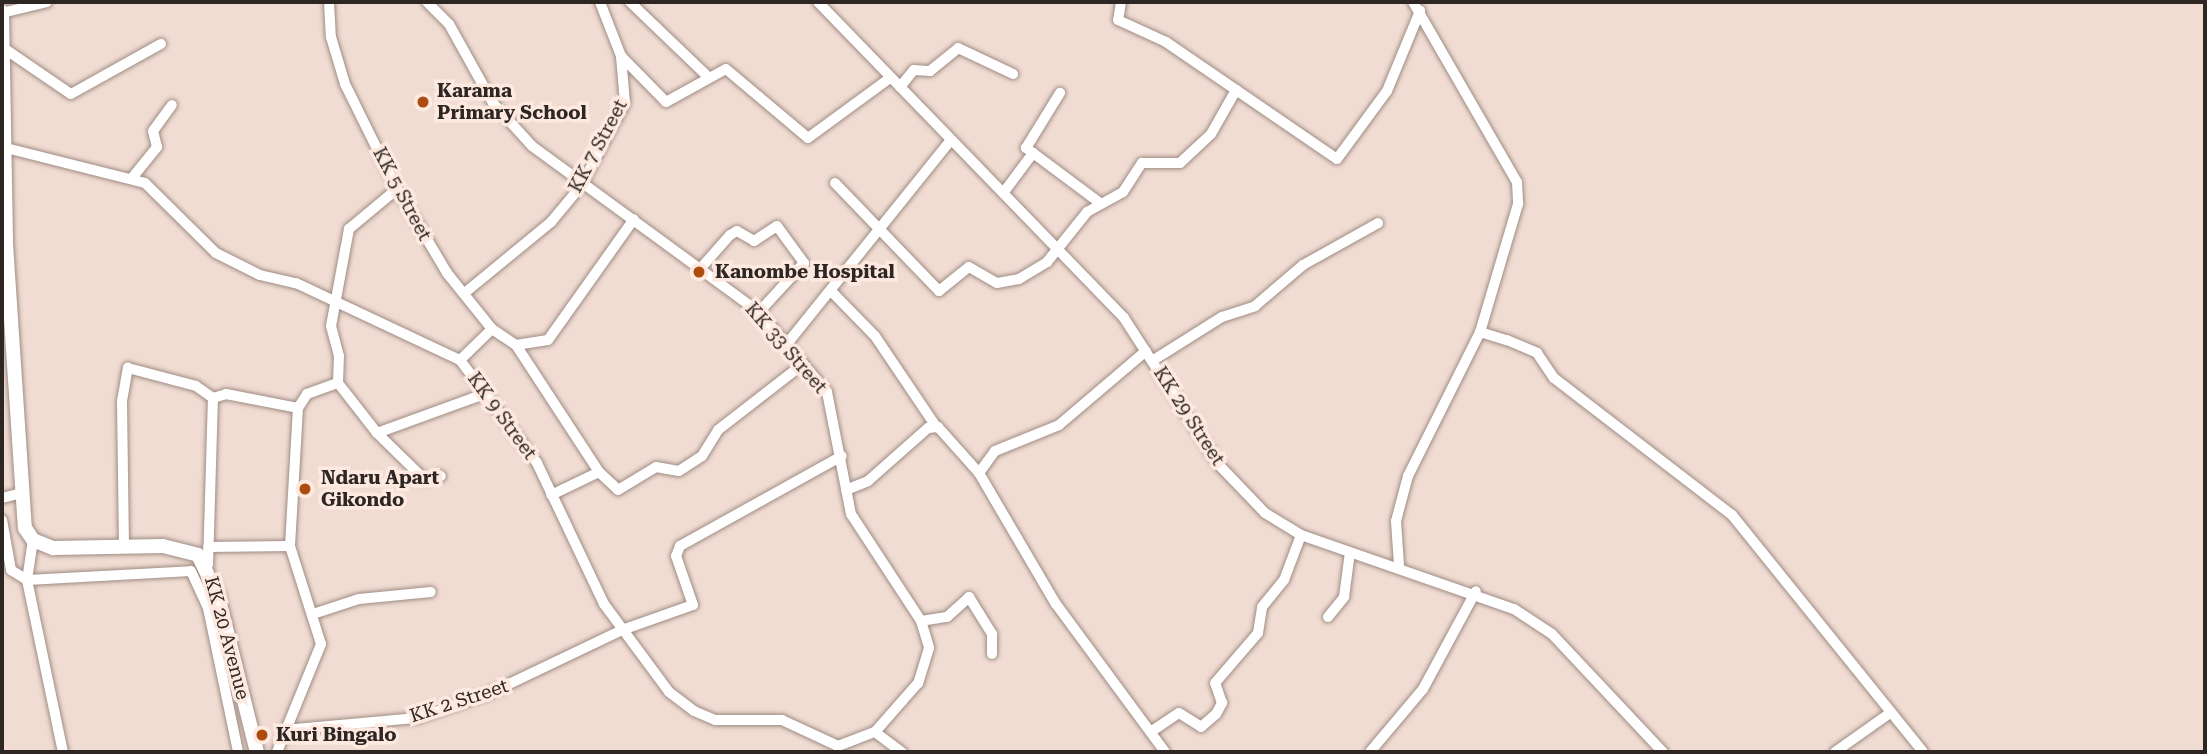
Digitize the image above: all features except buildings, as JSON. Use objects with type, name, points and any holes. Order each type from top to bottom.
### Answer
[{"type":"main road","points":[[2,13],[6,290],[18,494],[33,540]]},
{"type":"main road","name":"KK 20 Avenue","points":[[33,540],[53,548],[124,546],[184,549],[208,565],[257,752]]},
{"type":"street","points":[[2,13],[47,2]]},
{"type":"street","name":"KK 5 Street","points":[[329,2],[331,37],[345,84],[397,190],[446,273],[467,291],[492,330]]},
{"type":"street","name":"KK 33 Street","points":[[427,2],[449,24],[493,103],[540,153],[581,186],[598,190],[700,270],[759,312],[827,392],[842,456],[846,490],[862,534],[921,621],[929,648],[918,683],[875,733]]},
{"type":"street","points":[[630,2],[706,75]]},
{"type":"street","name":"KK 29 Street","points":[[818,2],[951,140],[1060,247],[1149,356],[1219,465],[1265,513],[1301,535],[1476,591],[1552,634],[1663,752]]},
{"type":"street","points":[[1121,2],[1118,20],[1166,42],[1337,159],[1387,91],[1420,11]]},
{"type":"street","points":[[1399,565],[1396,521],[1408,476],[1480,332],[1518,204],[1517,182],[1471,111],[1413,2]]},
{"type":"street","name":"KK 7 Street","points":[[467,291],[551,222],[581,186],[625,103],[621,56],[603,3]]},
{"type":"street","points":[[2,47],[71,94],[161,44]]},
{"type":"street","points":[[900,87],[914,69],[930,71],[958,48],[1013,74]]},
{"type":"street","points":[[621,56],[666,102],[706,75],[726,69],[808,138],[890,78]]},
{"type":"street","points":[[835,183],[877,230],[939,291],[969,267],[997,283],[1028,276],[1060,247],[1100,203],[1123,192],[1146,160],[1180,163],[1211,134],[1236,90]]},
{"type":"street","points":[[1060,93],[1026,148],[1100,203]]},
{"type":"street","points":[[132,178],[157,148],[153,131],[172,105]]},
{"type":"street","points":[[786,345],[833,293],[877,230],[951,140]]},
{"type":"street","name":"KK 9 Street","points":[[6,148],[132,178],[167,200],[216,253],[336,303],[460,360],[537,463],[582,567],[622,630],[668,692],[715,720],[782,720],[838,746],[875,733]]},
{"type":"street","points":[[1004,192],[1033,153]]},
{"type":"street","points":[[397,190],[349,229],[331,326],[340,356],[338,383],[377,433],[424,479],[441,476]]},
{"type":"street","points":[[516,345],[548,340],[634,219]]},
{"type":"street","points":[[979,473],[995,452],[1059,425],[1149,356],[1222,317],[1255,306],[1303,265],[1378,223]]},
{"type":"street","points":[[700,270],[737,231],[754,242],[777,226],[804,263],[759,312]]},
{"type":"street","points":[[833,293],[875,336],[935,425],[979,473],[1056,604],[1165,752]]},
{"type":"street","points":[[460,360],[492,330],[516,345],[599,472],[618,490],[656,467],[679,471],[702,456],[718,430],[803,364]]},
{"type":"street","points":[[1480,332],[1537,352],[1554,378],[1732,515],[1923,752]]},
{"type":"street","points":[[124,546],[126,370],[135,366],[213,398],[226,394],[298,408]]},
{"type":"street","points":[[277,752],[321,644],[316,613],[290,546],[298,408],[307,394],[338,383]]},
{"type":"street","points":[[377,433],[487,393]]},
{"type":"street","points":[[208,565],[213,398]]},
{"type":"street","points":[[846,490],[880,473],[935,425]]},
{"type":"street","name":"KK 2 Street","points":[[284,730],[417,718],[518,682],[622,630],[695,602],[676,556],[680,546],[842,456]]},
{"type":"street","points":[[551,495],[599,472]]},
{"type":"street","points":[[2,498],[18,494]]},
{"type":"street","points":[[2,520],[11,569],[27,580],[191,571],[208,608],[238,752]]},
{"type":"street","points":[[1152,731],[1179,713],[1201,727],[1216,714],[1222,703],[1215,683],[1258,633],[1262,607],[1284,580],[1301,535]]},
{"type":"street","points":[[33,540],[27,580],[62,752]]},
{"type":"street","points":[[208,547],[290,546]]},
{"type":"street","points":[[1328,617],[1344,597],[1350,552]]},
{"type":"street","points":[[1370,752],[1423,689],[1476,591]]},
{"type":"street","points":[[316,613],[359,599],[431,592]]},
{"type":"street","points":[[921,621],[947,617],[969,597],[995,643],[992,654]]},
{"type":"street","points":[[1835,752],[1890,713]]},
{"type":"street","points":[[875,733],[902,752]]},
{"type":"place","name":"Karama Primary School","points":[[423,102]]},
{"type":"place","name":"Kanombe Hospital","points":[[699,272]]},
{"type":"place","name":"Ndaru Apart Gikondo","points":[[305,489]]},
{"type":"place","name":"Kuri Bingalo","points":[[262,735]]}]
